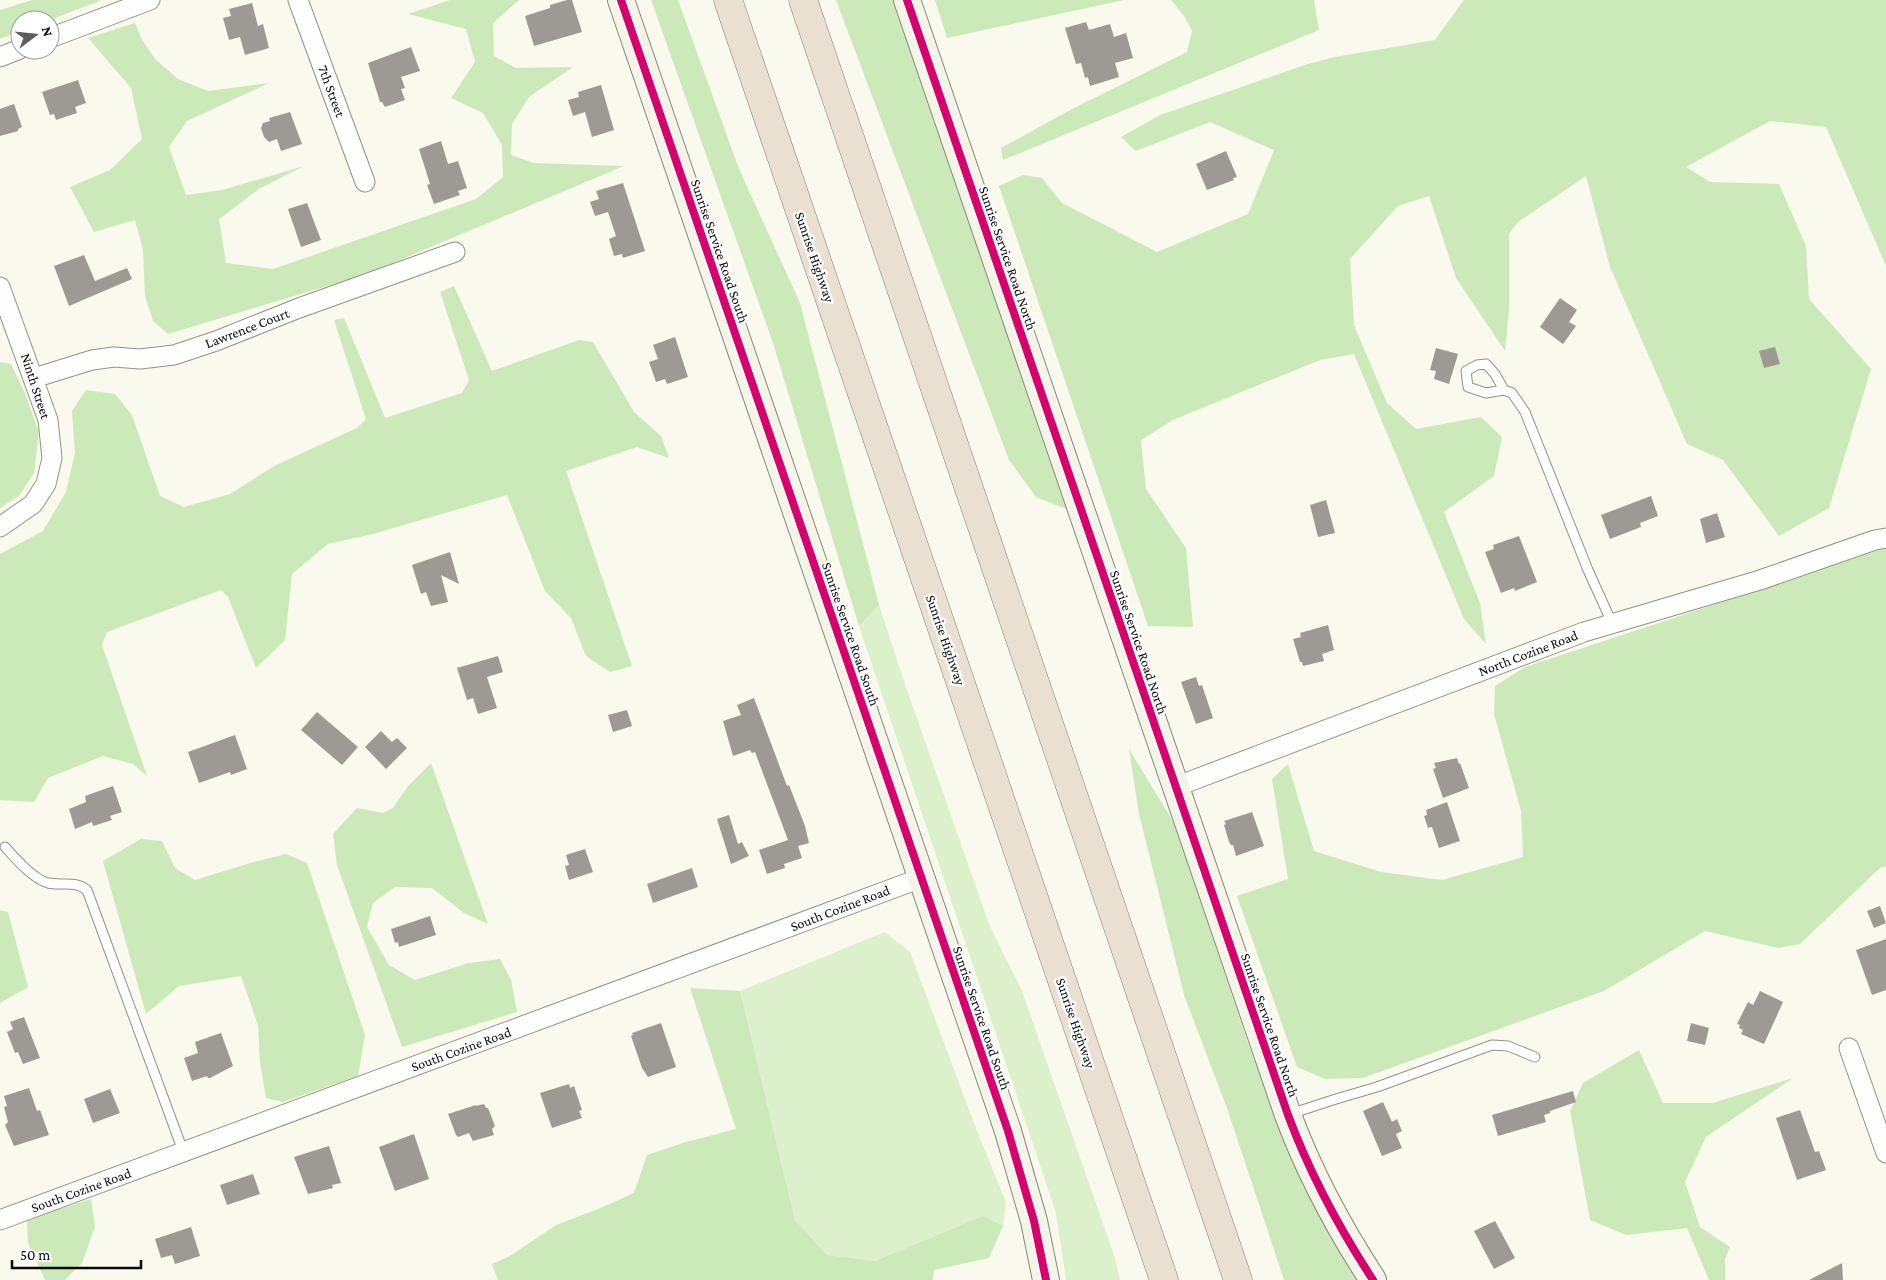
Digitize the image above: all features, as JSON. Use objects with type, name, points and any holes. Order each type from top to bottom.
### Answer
[{"type":"highway","name":"Sunrise Highway","points":[[728,0],[1164,1280]]},
{"type":"highway","points":[[803,0],[1238,1280]]},
{"type":"street","points":[[60,34],[150,0]]},
{"type":"street","name":"7th Street","points":[[298,0],[365,182]]},
{"type":"street","name":"Sunrise Service Road South","points":[[622,0],[1018,1164],[1034,1221],[1046,1280]]},
{"type":"street","name":"Sunrise Service Road North","points":[[906,0],[1288,1115],[1326,1202],[1373,1280]]},
{"type":"street","name":"Lawrence Court","points":[[34,378],[92,360],[114,357],[140,359],[174,355],[455,252]]},
{"type":"street","name":"Ninth Street","points":[[0,288],[48,420],[52,458],[46,484],[33,504],[0,527]]},
{"type":"street","name":"North Cozine Road","points":[[1175,787],[1612,623],[1760,580],[1875,540],[1886,538]]},
{"type":"street","name":"South Cozine Road","points":[[0,1220],[921,878]]},
{"type":"street","points":[[1849,1048],[1886,1153]]},
{"type":"lane","points":[[1504,390],[1512,393],[1525,412],[1588,570],[1612,623]]},
{"type":"lane","points":[[5,847],[24,867],[46,882],[74,883],[87,890],[183,1151]]},
{"type":"lane","points":[[1288,1115],[1336,1098],[1377,1087],[1492,1045],[1508,1046],[1535,1057]]},
{"type":"green space","points":[[32,0],[102,0],[60,16],[60,10],[10,10],[10,35],[0,39],[0,10]]},
{"type":"green space","points":[[450,0],[519,0],[493,23],[494,56],[516,68],[573,67],[529,97],[512,124],[511,155],[534,163],[624,166],[364,275],[168,334],[153,321],[145,296],[143,250],[135,220],[94,232],[70,187],[110,170],[142,139],[131,88],[88,38],[135,23],[142,40],[155,59],[178,79],[208,91],[269,83],[187,121],[169,147],[186,195],[222,190],[304,166],[259,189],[219,219],[226,263],[273,269],[476,199],[503,177],[502,145],[483,113],[451,98],[475,62],[466,29],[408,14]]},
{"type":"green space","points":[[651,0],[678,0],[739,169],[800,303],[879,605],[859,626],[773,343]]},
{"type":"green space","points":[[836,0],[897,0],[1071,511],[1036,497],[1009,460]]},
{"type":"green space","points":[[935,0],[1124,0],[947,38]]},
{"type":"green space","points":[[1171,0],[1314,0],[1319,30],[1003,160],[1001,148],[1076,107],[1187,52],[1192,31],[1184,16]]},
{"type":"green space","points":[[1464,0],[1886,0],[1886,266],[1826,127],[1770,121],[1686,167],[1710,182],[1779,184],[1806,246],[1809,299],[1871,369],[1829,508],[1779,536],[1723,460],[1687,444],[1610,267],[1586,176],[1518,222],[1509,234],[1509,310],[1505,351],[1456,278],[1429,196],[1398,206],[1350,259],[1354,325],[1387,403],[1416,429],[1481,417],[1502,437],[1494,476],[1444,512],[1480,603],[1486,644],[1464,619],[1354,354],[1320,360],[1173,420],[1141,440],[1146,489],[1186,548],[1193,627],[1148,626],[999,186],[1023,175],[1042,178],[1062,203],[1157,252],[1248,214],[1274,150],[1210,122],[1136,151],[1121,137],[1160,115],[1308,64],[1335,57],[1435,40]]},
{"type":"green space","points":[[454,286],[492,371],[579,340],[593,342],[634,412],[661,436],[669,458],[637,447],[566,471],[632,666],[610,672],[586,656],[571,618],[545,591],[507,495],[373,534],[328,544],[292,574],[285,640],[256,668],[228,597],[221,590],[107,632],[102,645],[147,776],[133,764],[103,756],[48,778],[34,802],[0,800],[0,554],[43,531],[66,492],[75,453],[72,411],[86,390],[115,394],[132,415],[160,496],[184,507],[230,494],[274,466],[357,428],[366,419],[334,320],[344,318],[385,418],[462,393],[469,380],[440,292]]},
{"type":"green space","points":[[0,362],[11,364],[24,391],[39,432],[34,473],[19,496],[0,508]]},
{"type":"green space","points":[[1886,548],[1886,866],[1880,868],[1800,944],[1778,948],[1705,931],[1604,991],[1363,1078],[1325,1079],[1297,1067],[1237,896],[1288,879],[1272,779],[1288,764],[1314,851],[1381,872],[1442,880],[1523,857],[1521,811],[1494,714],[1495,686],[1525,667]]},
{"type":"green space","points":[[879,605],[989,924],[1022,991],[1115,1258],[1120,1280],[1066,1280],[1056,1213],[859,626]]},
{"type":"green space","points":[[1129,749],[1174,823],[1249,1046],[1303,1186],[1358,1280],[1284,1280],[1227,1108],[1184,995],[1139,814]]},
{"type":"green space","points":[[431,763],[488,924],[464,913],[432,888],[395,887],[373,903],[367,927],[389,965],[415,980],[469,963],[500,959],[511,980],[517,1012],[402,1047],[337,865],[333,834],[357,808],[383,813],[393,808],[408,786]]},
{"type":"green space","points":[[141,839],[162,841],[175,868],[195,880],[286,854],[307,863],[365,1035],[358,1076],[283,1102],[266,1098],[260,1063],[258,1025],[241,976],[179,986],[146,1014],[103,861]]},
{"type":"green space","points":[[0,910],[8,912],[28,987],[0,1003]]},
{"type":"green space","points":[[885,932],[910,952],[977,1131],[1006,1202],[1003,1226],[983,1216],[875,1261],[827,1255],[795,1220],[740,991]]},
{"type":"green space","points":[[690,988],[740,991],[795,1220],[827,1255],[875,1261],[983,1216],[1003,1226],[989,1258],[934,1270],[933,1280],[498,1280],[492,1264],[510,1256],[556,1225],[634,1193],[647,1155],[736,1129]]},
{"type":"green space","points":[[1639,1050],[1663,1103],[1713,1103],[1793,1078],[1706,1137],[1685,1182],[1700,1227],[1730,1247],[1725,1259],[1725,1280],[1709,1280],[1687,1228],[1626,1235],[1590,1220],[1570,1111],[1583,1083]]},
{"type":"green space","points":[[91,1199],[95,1227],[82,1263],[65,1280],[45,1280],[28,1243],[27,1219]]},
{"type":"building","points":[[567,0],[572,0],[582,32],[534,46],[525,16]]},
{"type":"building","points":[[252,3],[258,26],[263,24],[269,48],[245,55],[240,37],[229,40],[223,18],[231,16],[229,9]]},
{"type":"building","points":[[1086,22],[1089,30],[1110,24],[1114,37],[1126,33],[1133,58],[1115,63],[1119,77],[1090,86],[1088,77],[1085,78],[1081,63],[1076,64],[1065,28]]},
{"type":"building","points":[[411,47],[420,71],[401,77],[405,88],[401,89],[405,100],[385,107],[380,102],[368,63]]},
{"type":"building","points":[[78,80],[86,103],[75,107],[77,113],[56,120],[54,114],[50,115],[42,92]]},
{"type":"building","points":[[601,85],[614,130],[592,137],[585,112],[573,116],[568,100],[579,97],[578,92]]},
{"type":"building","points":[[14,104],[22,127],[18,131],[0,136],[0,109]]},
{"type":"building","points":[[290,112],[302,144],[281,151],[277,139],[269,142],[264,137],[261,128],[263,123],[270,121],[269,118]]},
{"type":"building","points":[[441,141],[448,164],[458,161],[467,188],[458,191],[460,195],[434,204],[427,185],[430,184],[419,149]]},
{"type":"building","points":[[1226,151],[1237,177],[1233,178],[1234,180],[1207,190],[1196,164]]},
{"type":"building","points":[[623,183],[645,251],[623,258],[622,254],[614,256],[609,239],[616,236],[608,212],[595,216],[590,202],[599,199],[596,191]]},
{"type":"building","points":[[307,203],[321,240],[301,247],[288,209]]},
{"type":"building","points":[[84,255],[95,281],[127,268],[132,279],[69,306],[54,266]]},
{"type":"building","points":[[1560,298],[1577,310],[1569,322],[1576,326],[1563,344],[1540,327]]},
{"type":"building","points":[[675,337],[688,377],[667,384],[665,379],[656,382],[649,362],[658,359],[653,345]]},
{"type":"building","points":[[1775,347],[1780,364],[1764,368],[1759,351]]},
{"type":"building","points":[[1436,348],[1458,354],[1449,384],[1434,379],[1436,371],[1430,370]]},
{"type":"building","points":[[1651,496],[1658,516],[1640,523],[1641,527],[1610,539],[1601,515]]},
{"type":"building","points":[[1326,500],[1335,533],[1318,537],[1310,505]]},
{"type":"building","points":[[1717,513],[1725,537],[1706,543],[1700,519]]},
{"type":"building","points":[[1519,536],[1537,582],[1515,591],[1514,588],[1501,593],[1485,552],[1494,549],[1493,545]]},
{"type":"building","points":[[450,552],[459,584],[441,575],[448,602],[431,606],[426,592],[421,594],[412,565]]},
{"type":"building","points":[[1328,625],[1334,650],[1322,654],[1324,661],[1303,666],[1293,639],[1301,637],[1300,633]]},
{"type":"building","points":[[498,656],[503,672],[487,677],[497,708],[478,714],[473,698],[467,700],[457,668]]},
{"type":"building","points":[[1196,677],[1199,686],[1202,685],[1213,718],[1196,724],[1181,682]]},
{"type":"building","points":[[754,698],[787,786],[789,785],[805,826],[809,843],[798,846],[802,858],[784,864],[785,868],[767,874],[759,850],[788,840],[755,752],[752,753],[750,750],[733,756],[723,721],[741,715],[737,705]]},
{"type":"building","points":[[627,710],[632,726],[613,732],[608,715]]},
{"type":"building","points":[[317,712],[358,747],[342,765],[301,730]]},
{"type":"building","points":[[381,731],[392,742],[397,738],[407,748],[386,769],[365,747]]},
{"type":"building","points":[[235,735],[247,769],[231,775],[230,772],[199,783],[188,752]]},
{"type":"building","points":[[1457,758],[1469,788],[1443,798],[1433,769],[1436,768],[1434,763]]},
{"type":"building","points":[[113,786],[122,812],[110,816],[112,820],[93,826],[92,822],[75,829],[69,809],[86,802],[85,796]]},
{"type":"building","points":[[1447,802],[1460,841],[1439,848],[1432,827],[1428,828],[1424,816],[1427,815],[1426,810]]},
{"type":"building","points":[[1252,812],[1264,846],[1236,856],[1233,845],[1229,842],[1224,821]]},
{"type":"building","points":[[729,815],[738,844],[742,842],[749,856],[731,864],[717,819]]},
{"type":"building","points":[[585,849],[593,872],[569,880],[565,866],[569,865],[566,855]]},
{"type":"building","points":[[692,868],[698,887],[653,903],[647,884]]},
{"type":"building","points":[[1880,906],[1886,923],[1874,928],[1867,911]]},
{"type":"building","points":[[430,916],[436,935],[399,947],[398,942],[395,943],[391,929]]},
{"type":"building","points":[[1886,939],[1886,990],[1872,995],[1856,950]]},
{"type":"building","points":[[1760,991],[1783,1002],[1764,1044],[1741,1034],[1743,1030],[1737,1024],[1748,1002],[1753,1005]]},
{"type":"building","points":[[24,1017],[40,1058],[23,1064],[18,1052],[15,1053],[7,1032],[13,1029],[10,1022]]},
{"type":"building","points":[[661,1023],[676,1067],[648,1077],[642,1068],[631,1036],[633,1035],[632,1033]]},
{"type":"building","points":[[1691,1023],[1709,1028],[1705,1045],[1687,1041]]},
{"type":"building","points":[[221,1033],[233,1066],[210,1078],[207,1076],[192,1081],[184,1058],[198,1053],[195,1042]]},
{"type":"building","points":[[569,1084],[570,1088],[574,1086],[582,1110],[579,1111],[582,1118],[552,1128],[540,1093]]},
{"type":"building","points":[[29,1088],[37,1111],[40,1110],[49,1135],[14,1146],[5,1125],[8,1122],[4,1107],[7,1106],[4,1096]]},
{"type":"building","points":[[110,1089],[120,1113],[93,1123],[84,1099]]},
{"type":"building","points":[[1573,1091],[1576,1102],[1544,1115],[1546,1122],[1498,1136],[1492,1115]]},
{"type":"building","points":[[1383,1102],[1392,1122],[1397,1119],[1402,1131],[1396,1134],[1402,1148],[1382,1156],[1363,1111]]},
{"type":"building","points":[[484,1104],[488,1108],[495,1126],[492,1129],[494,1135],[473,1141],[469,1133],[458,1137],[448,1114]]},
{"type":"building","points":[[1800,1110],[1815,1152],[1819,1151],[1826,1170],[1797,1180],[1776,1118]]},
{"type":"building","points":[[414,1134],[429,1179],[395,1191],[379,1147]]},
{"type":"building","points":[[329,1146],[341,1183],[332,1185],[333,1188],[308,1194],[294,1157]]},
{"type":"building","points":[[253,1174],[260,1194],[227,1205],[220,1185]]},
{"type":"building","points":[[1495,1221],[1515,1258],[1494,1269],[1474,1231]]},
{"type":"building","points":[[191,1227],[200,1256],[175,1264],[172,1255],[161,1258],[155,1239]]},
{"type":"building","points":[[1842,1263],[1843,1280],[1809,1280]]},
{"type":"cycle path","points":[[621,0],[1008,1131],[1034,1221],[1046,1280]]},
{"type":"cycle path","points":[[907,0],[1288,1115],[1326,1200],[1348,1241],[1373,1280]]}]
